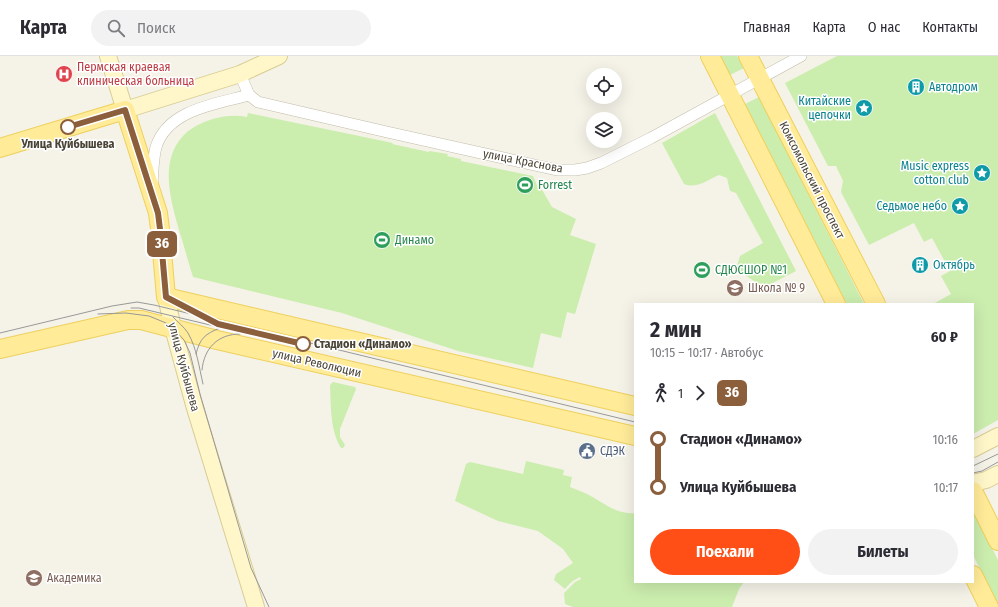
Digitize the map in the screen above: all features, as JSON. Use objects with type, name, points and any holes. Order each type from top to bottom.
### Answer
[{"type":"main road","name":"улица Куйбышева","points":[[108,56],[152,193],[160,229],[166,297],[173,328],[194,405],[256,607]]},
{"type":"main road","points":[[0,148],[240,74],[279,56]]},
{"type":"main road","points":[[710,56],[835,303]]},
{"type":"main road","name":"Комсомольский проспект","points":[[748,56],[875,303]]},
{"type":"main road","points":[[166,297],[634,406]]},
{"type":"main road","name":"улица Революции","points":[[0,349],[128,320],[141,320],[217,340],[634,436]]},
{"type":"main road","points":[[974,448],[998,436]]},
{"type":"main road","points":[[974,483],[986,480],[998,474]]},
{"type":"main road","points":[[974,493],[998,542]]},
{"type":"main road","points":[[974,577],[989,607]]},
{"type":"street","name":"улица Краснова","points":[[249,95],[258,102],[382,131],[557,170],[575,170],[601,163],[651,138],[801,56]]},
{"type":"street","points":[[152,193],[156,147],[162,136],[171,124],[186,114],[208,105],[249,95],[240,74]]},
{"type":"green space","points":[[720,56],[737,56],[744,68],[730,75]]},
{"type":"green space","points":[[837,56],[998,56],[998,420],[974,433],[974,303],[935,303],[951,294],[941,276],[950,271],[932,238],[924,242],[914,223],[869,245],[841,192],[843,181],[836,166],[828,166],[785,83]]},
{"type":"green space","points":[[759,97],[863,303],[846,303],[745,104]]},
{"type":"green space","name":"Динамо","points":[[248,113],[393,143],[392,144],[429,152],[448,154],[447,156],[461,159],[461,161],[533,176],[538,188],[541,188],[552,207],[576,219],[570,235],[596,244],[575,314],[567,312],[561,338],[541,333],[533,368],[458,351],[342,313],[193,277],[172,205],[169,166],[172,154],[178,142],[187,132],[196,126],[223,117],[247,117]]},
{"type":"green space","points":[[715,113],[796,271],[761,289],[757,283],[736,269],[740,256],[763,243],[736,193],[730,191],[727,178],[719,175],[697,185],[684,184],[662,143]]},
{"type":"green space","points":[[333,382],[355,387],[356,389],[340,429],[340,437],[345,445],[343,448],[341,448],[337,441],[333,426],[330,385]]},
{"type":"green space","points":[[526,461],[564,470],[563,475],[572,477],[570,487],[585,493],[615,510],[634,513],[634,583],[743,583],[739,589],[732,607],[573,607],[565,604],[564,593],[575,582],[581,579],[580,577],[575,579],[565,589],[554,580],[556,574],[573,563],[563,549],[538,531],[498,521],[455,501],[466,464],[470,462],[523,474]]},
{"type":"green space","points":[[974,512],[998,560],[998,606],[974,557]]},
{"type":"tram line","points":[[0,333],[112,306],[137,302],[634,422]]},
{"type":"tram line","points":[[131,308],[139,308],[252,335]]},
{"type":"tram line","points":[[98,314],[126,313],[149,316],[166,323],[184,340],[190,353],[200,394],[251,568],[269,607]]},
{"type":"tram line","points":[[173,317],[188,333],[194,345],[203,384]]},
{"type":"tram line","points":[[196,354],[201,340],[210,332],[220,328]]},
{"type":"tram line","points":[[202,370],[206,355],[214,344],[225,337],[240,334]]},
{"type":"tram line","points":[[974,466],[998,454]]},
{"type":"tram line","points":[[974,473],[982,471],[998,462]]},
{"type":"bus line","name":"36","points":[[68,127],[125,110],[158,213],[166,297],[218,324],[303,344]]},
{"type":"place","name":"Пермская краевая клиническая больница","points":[[64,74]]},
{"type":"place","name":"Автодром","points":[[916,87]]},
{"type":"place","name":"Китайские цепочки","points":[[864,108]]},
{"type":"place","name":"Улица Куйбышева","points":[[68,127]]},
{"type":"place","name":"Music express cotton club","points":[[982,173]]},
{"type":"place","name":"Forrest","points":[[525,185]]},
{"type":"place","name":"Седьмое небо","points":[[960,206]]},
{"type":"place","name":"Динамо","points":[[382,240]]},
{"type":"place","name":"Октябрь","points":[[920,265]]},
{"type":"place","name":"СДЮСШОР №1","points":[[702,270]]},
{"type":"place","name":"Школа № 9","points":[[735,288]]},
{"type":"place","name":"Стадион «Динамо»","points":[[303,344]]},
{"type":"place","name":"СДЭК","points":[[587,451]]},
{"type":"place","name":"Академика","points":[[34,578]]}]
